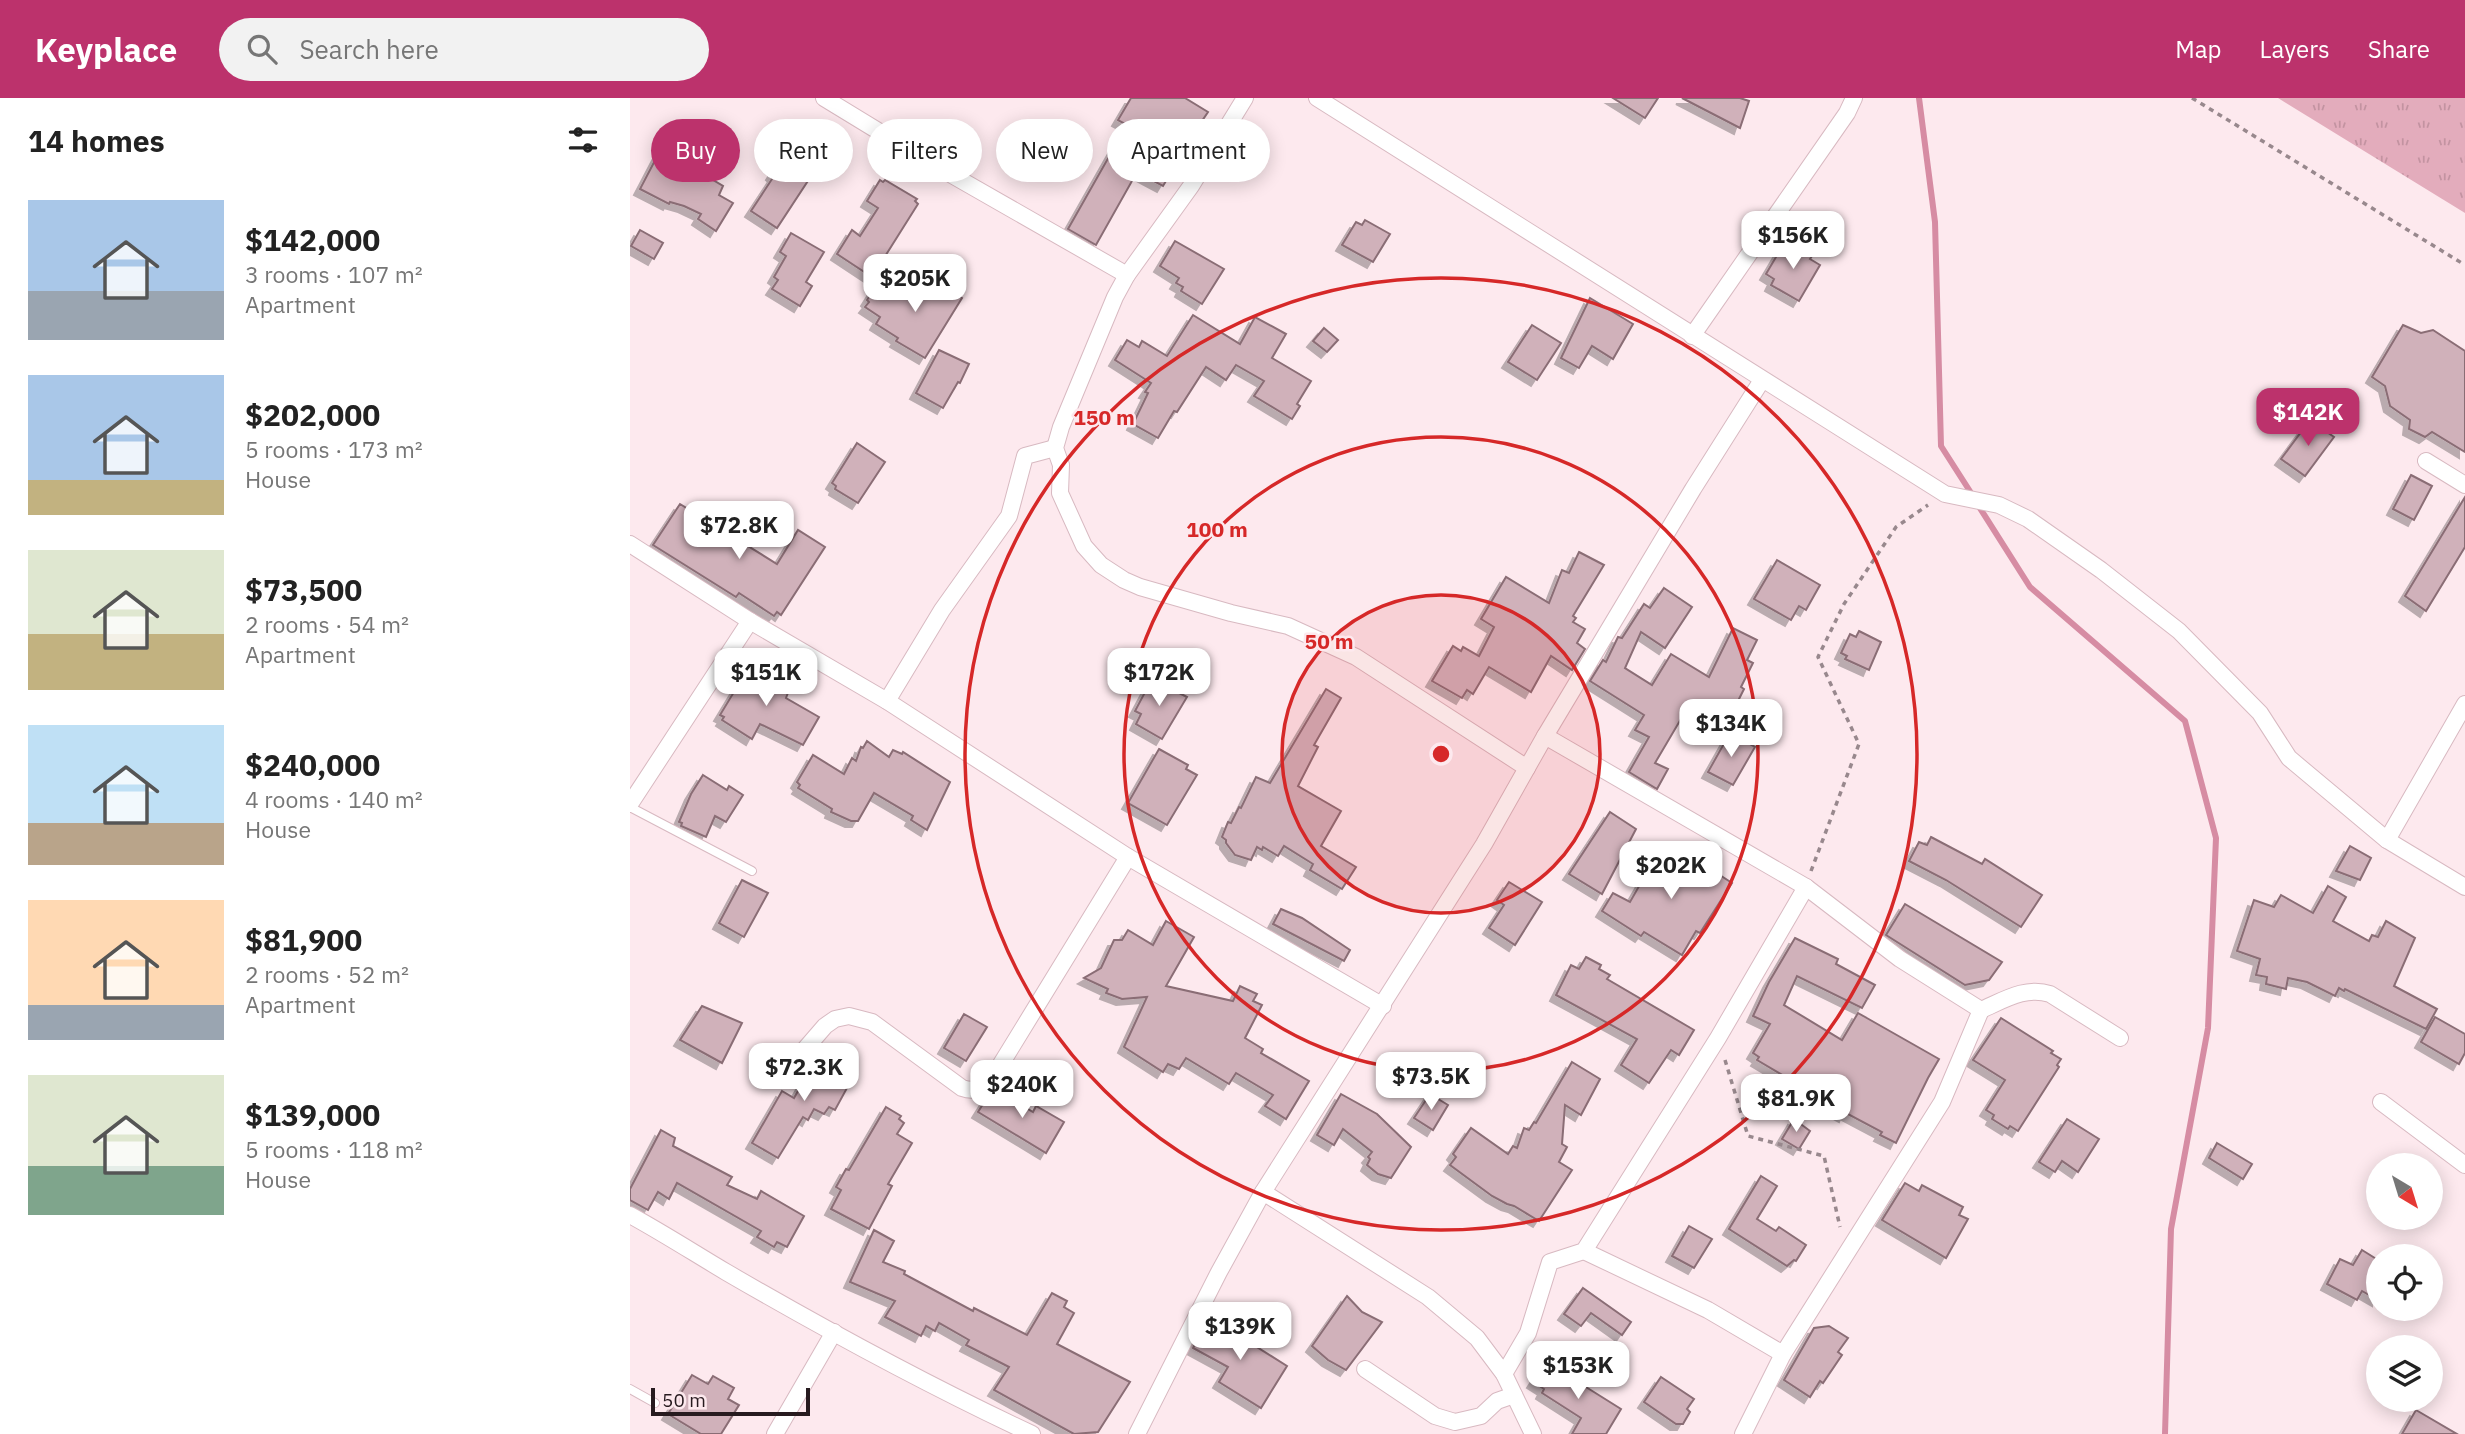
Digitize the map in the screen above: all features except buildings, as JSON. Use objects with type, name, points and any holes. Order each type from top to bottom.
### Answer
[{"type":"street","points":[[824,98],[1128,275]]},
{"type":"street","points":[[1245,98],[1191,186],[1128,275],[1115,298],[1061,427],[1055,448],[1061,465],[1060,493],[1072,523],[1084,546],[1101,565],[1124,580],[1231,613],[1288,626],[1356,657],[1528,768]]},
{"type":"street","points":[[1317,98],[1945,494],[1999,505],[2028,519],[2068,545],[2179,631],[2260,713],[2289,758],[2386,840],[2465,887]]},
{"type":"street","points":[[1692,336],[1847,113],[1854,98]]},
{"type":"street","points":[[1137,1434],[1206,1296],[1263,1192],[1484,844],[1686,500],[1762,380]]},
{"type":"street","points":[[887,701],[942,610],[1009,516],[1025,456],[1055,448]]},
{"type":"street","points":[[2426,461],[2465,485]]},
{"type":"street","points":[[630,544],[750,621],[887,701],[1128,857],[1383,1006]]},
{"type":"street","points":[[630,805],[750,621]]},
{"type":"street","points":[[2386,840],[2465,704]]},
{"type":"street","points":[[1545,736],[1806,887],[1900,959],[1981,1010]]},
{"type":"street","points":[[793,1063],[825,1026],[835,1019],[849,1016],[872,1022],[962,1088],[971,1091],[981,1088],[990,1082],[1128,857]]},
{"type":"street","points":[[1504,1374],[1528,1333],[1550,1262],[1584,1251],[1718,1038],[1806,887]]},
{"type":"street","points":[[1743,1434],[1783,1354],[1942,1102],[1981,1010],[2026,991],[2038,989],[2120,1038]]},
{"type":"street","points":[[2381,1101],[2465,1164]]},
{"type":"street","points":[[1263,1192],[1428,1297],[1477,1338],[1504,1374],[1533,1434]]},
{"type":"street","points":[[630,1215],[945,1394],[1032,1434]]},
{"type":"street","points":[[1584,1251],[1708,1310],[1783,1354]]},
{"type":"street","points":[[775,1434],[834,1332]]},
{"type":"street","points":[[1365,1369],[1435,1416],[1455,1422],[1481,1416],[1497,1401],[1514,1395]]},
{"type":"lane","points":[[630,805],[752,871]]},
{"type":"lane","points":[[630,1390],[655,1403]]},
{"type":"path","points":[[2192,98],[2465,265]]},
{"type":"path","points":[[1806,887],[1823,835],[1859,744],[1818,657],[1844,604],[1896,527],[1945,494]]},
{"type":"path","points":[[1718,1038],[1748,1136],[1824,1156],[1846,1252]]},
{"type":"green space","points":[[2278,98],[2465,98],[2465,213]]},
{"type":"waterway","points":[[1919,98],[1935,222],[1941,446],[1973,496]]},
{"type":"waterway","points":[[1978,505],[2030,587],[2185,721],[2216,838],[2208,1028],[2171,1229],[2165,1434]]}]
